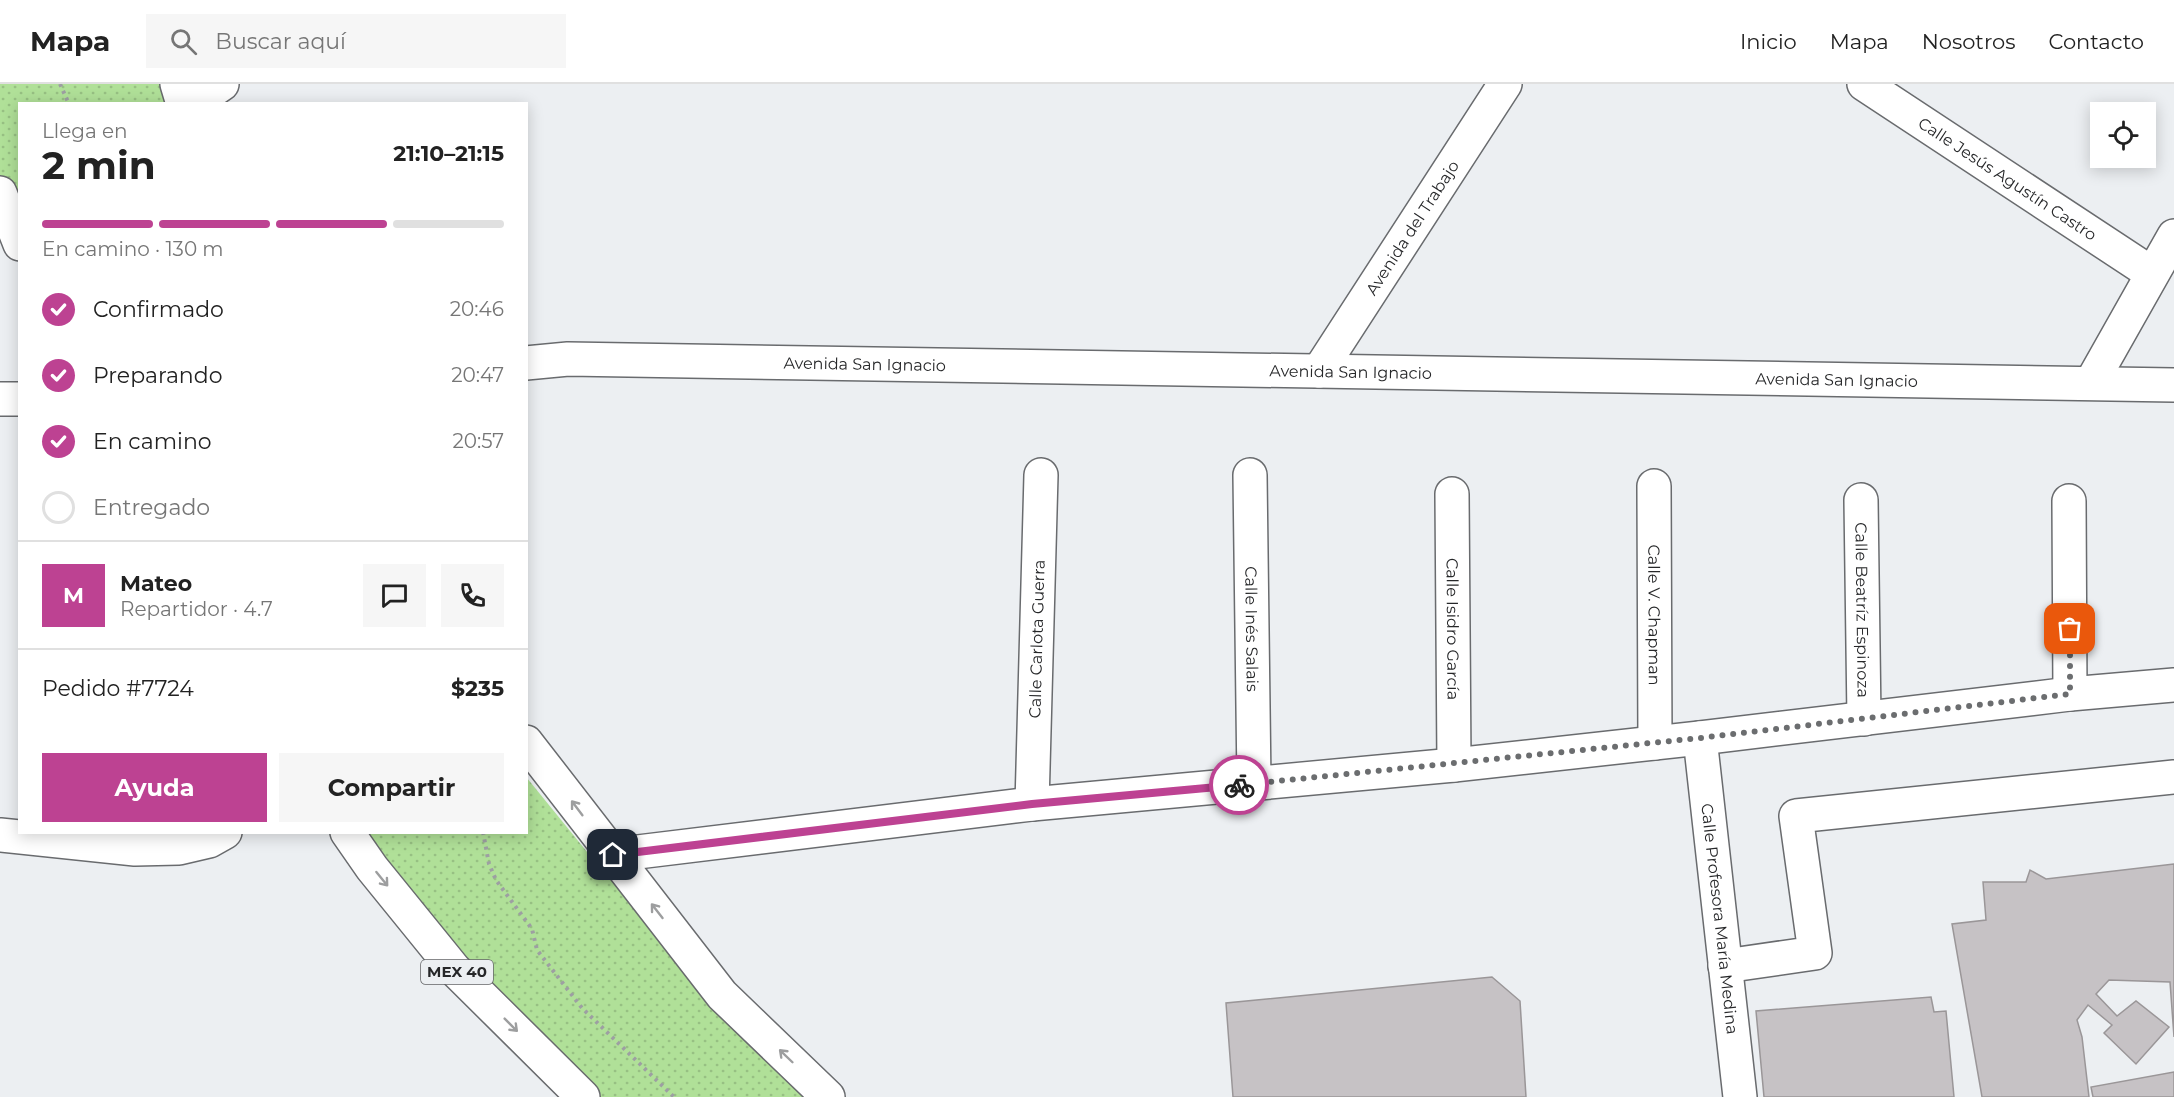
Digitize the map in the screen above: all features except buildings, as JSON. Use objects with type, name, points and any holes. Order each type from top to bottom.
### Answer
[{"type":"main road","points":[[177,84],[182,102]]},
{"type":"main road","points":[[196,102],[222,84]]},
{"type":"main road","name":"Avenida del Trabajo","points":[[1319,371],[1505,84]]},
{"type":"main road","name":"Calle Jesús Agustín Castro","points":[[1864,84],[2151,273]]},
{"type":"main road","points":[[0,193],[18,239]]},
{"type":"main road","points":[[2091,383],[2151,273],[2174,236]]},
{"type":"main road","name":"Avenida San Ignacio","points":[[528,363],[568,359],[2174,385]]},
{"type":"main road","points":[[0,399],[18,399]]},
{"type":"main road","name":"Calle Carlota Guerra","points":[[1032,804],[1041,475]]},
{"type":"main road","name":"Calle Inés Salais","points":[[1250,475],[1254,784]]},
{"type":"main road","name":"Calle V. Chapman","points":[[1654,486],[1655,743]]},
{"type":"main road","name":"Calle Isidro García","points":[[1452,494],[1454,765]]},
{"type":"main road","name":"Calle Beatríz Espinoza","points":[[1861,500],[1864,719]]},
{"type":"main road","points":[[2069,501],[2070,694]]},
{"type":"main road","points":[[613,855],[1032,804],[1454,765],[2070,694],[2174,685]]},
{"type":"main road","name":"Calle Profesora María Medina","points":[[1700,738],[1740,1097]]},
{"type":"main road","points":[[528,745],[722,994],[828,1097]]},
{"type":"main road","points":[[1725,966],[1815,953],[1796,816],[2174,777]]},
{"type":"main road","points":[[0,835],[135,849],[179,848],[208,841],[221,834]]},
{"type":"main road","name":"MEX 40","points":[[347,834],[454,969],[584,1097]]},
{"type":"path","points":[[60,84],[68,102]]},
{"type":"path","points":[[483,834],[489,864],[496,880],[532,929],[537,950],[582,1008],[675,1097]]},
{"type":"green space","points":[[0,84],[171,84],[177,102],[18,102],[18,225],[0,176]]},
{"type":"green space","points":[[528,779],[592,858],[708,987],[821,1097],[589,1097],[356,834],[528,834]]},
{"type":"way so far","points":[[1239,785],[1454,765],[2070,694],[2070,629]]},
{"type":"route","points":[[613,855],[1032,804],[1239,785]]}]
